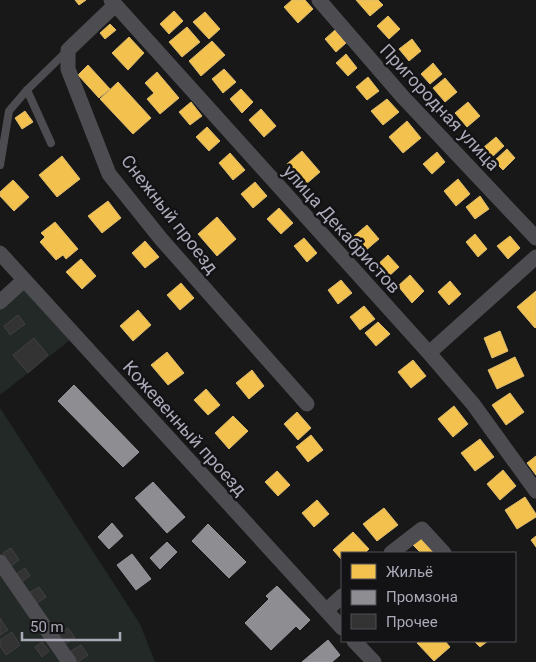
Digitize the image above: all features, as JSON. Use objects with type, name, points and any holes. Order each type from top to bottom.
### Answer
[{"type":"street","name":"Пригородная улица","points":[[319,0],[402,96],[536,238]]},
{"type":"street","points":[[68,50],[113,2]]},
{"type":"street","name":"улица Декабристов","points":[[113,2],[429,353],[473,404],[536,491]]},
{"type":"street","name":"Снежный проезд","points":[[68,50],[68,69],[109,174],[162,240],[307,404]]},
{"type":"street","name":"Кожевенный проезд","points":[[0,253],[341,627]]},
{"type":"street","points":[[429,353],[536,256]]},
{"type":"street","points":[[0,302],[24,280]]},
{"type":"street","points":[[393,552],[422,529],[443,552]]},
{"type":"street","points":[[0,562],[69,662]]},
{"type":"street","points":[[326,610],[341,597]]},
{"type":"street","points":[[355,642],[374,662]]},
{"type":"lane","points":[[0,165],[9,111],[27,90],[68,50]]},
{"type":"lane","points":[[27,90],[51,143]]},
{"type":"shaded area","points":[[21,287],[70,340],[0,395],[0,307]]},
{"type":"shaded area","points":[[0,408],[140,624],[155,662],[0,662]]},
{"type":"building: Жильё","points":[[75,0],[86,0],[79,5]]},
{"type":"building: Жильё","points":[[292,0],[305,0],[313,9],[298,23],[284,7]]},
{"type":"building: Жильё","points":[[356,0],[378,0],[383,5],[370,16]]},
{"type":"building: Жильё","points":[[174,11],[183,21],[169,34],[160,24]]},
{"type":"building: Жильё","points":[[205,12],[220,29],[209,39],[193,22]]},
{"type":"building: Жильё","points":[[388,16],[400,29],[389,39],[377,26]]},
{"type":"building: Жильё","points":[[110,24],[116,30],[105,39],[100,33]]},
{"type":"building: Жильё","points":[[187,27],[200,42],[182,57],[169,42]]},
{"type":"building: Жильё","points":[[335,30],[346,43],[336,52],[325,39]]},
{"type":"building: Жильё","points":[[129,37],[144,53],[128,70],[112,53]]},
{"type":"building: Жильё","points":[[412,39],[421,51],[409,61],[399,49]]},
{"type":"building: Жильё","points":[[212,41],[225,55],[201,76],[189,61]]},
{"type":"building: Жильё","points":[[346,54],[357,68],[348,76],[336,63]]},
{"type":"building: Жильё","points":[[433,63],[442,74],[430,84],[421,74]]},
{"type":"building: Жильё","points":[[88,65],[110,89],[99,98],[78,75]]},
{"type":"building: Жильё","points":[[224,69],[236,82],[223,93],[212,79]]},
{"type":"building: Жильё","points":[[157,72],[179,98],[160,114],[147,99],[154,93],[145,83]]},
{"type":"building: Жильё","points":[[368,77],[379,91],[367,100],[356,87]]},
{"type":"building: Жильё","points":[[445,78],[457,92],[445,102],[433,88]]},
{"type":"building: Жильё","points":[[118,82],[151,118],[133,134],[100,99]]},
{"type":"building: Жильё","points":[[241,89],[253,102],[242,113],[230,99]]},
{"type":"building: Жильё","points":[[387,99],[399,112],[383,125],[371,111]]},
{"type":"building: Жильё","points":[[191,102],[202,116],[190,125],[179,112]]},
{"type":"building: Жильё","points":[[468,102],[480,116],[467,127],[455,113]]},
{"type":"building: Жильё","points":[[261,109],[276,126],[264,137],[249,120]]},
{"type":"building: Жильё","points":[[25,111],[33,122],[22,129],[15,118]]},
{"type":"building: Жильё","points":[[407,121],[421,138],[403,153],[389,137]]},
{"type":"building: Жильё","points":[[207,127],[220,141],[209,151],[196,137]]},
{"type":"building: Жильё","points":[[496,137],[504,146],[492,157],[484,147]]},
{"type":"building: Жильё","points":[[507,149],[515,158],[503,170],[494,161]]},
{"type":"building: Жильё","points":[[302,151],[320,172],[305,185],[287,164]]},
{"type":"building: Жильё","points":[[437,152],[445,162],[432,174],[423,164]]},
{"type":"building: Жильё","points":[[230,153],[245,170],[233,180],[219,163]]},
{"type":"building: Жильё","points":[[62,156],[80,179],[57,197],[39,175]]},
{"type":"building: Жильё","points":[[458,179],[470,194],[456,206],[444,191]]},
{"type":"building: Жильё","points":[[13,180],[29,197],[14,211],[0,196],[0,192]]},
{"type":"building: Жильё","points":[[255,182],[267,196],[253,208],[241,194]]},
{"type":"building: Жильё","points":[[480,196],[489,209],[475,219],[466,207]]},
{"type":"building: Жильё","points":[[108,201],[121,218],[102,233],[88,216]]},
{"type":"building: Жильё","points":[[279,208],[293,223],[281,234],[267,219]]},
{"type":"building: Жильё","points":[[217,217],[236,239],[217,256],[198,234]]},
{"type":"building: Жильё","points":[[55,222],[78,249],[66,259],[63,255],[56,260],[40,242],[45,237],[41,233]]},
{"type":"building: Жильё","points":[[367,225],[379,239],[365,251],[353,237]]},
{"type":"building: Жильё","points":[[475,234],[487,249],[478,257],[466,242]]},
{"type":"building: Жильё","points":[[510,236],[520,248],[508,259],[497,246]]},
{"type":"building: Жильё","points":[[304,238],[317,253],[307,262],[294,246]]},
{"type":"building: Жильё","points":[[145,241],[159,257],[145,268],[132,253]]},
{"type":"building: Жильё","points":[[388,255],[399,267],[388,277],[377,265]]},
{"type":"building: Жильё","points":[[81,259],[96,276],[82,289],[66,272]]},
{"type":"building: Жильё","points":[[410,275],[424,291],[412,303],[398,286]]},
{"type":"building: Жильё","points":[[341,280],[352,293],[338,304],[328,290]]},
{"type":"building: Жильё","points":[[450,281],[461,294],[449,305],[438,292]]},
{"type":"building: Жильё","points":[[181,283],[194,298],[180,310],[167,295]]},
{"type":"building: Жильё","points":[[536,291],[536,327],[535,328],[517,307]]},
{"type":"building: Жильё","points":[[364,306],[375,319],[360,330],[350,317]]},
{"type":"building: Жильё","points":[[138,310],[151,325],[133,341],[120,326]]},
{"type":"building: Жильё","points":[[378,322],[390,334],[376,346],[365,333]]},
{"type":"building: Жильё","points":[[500,331],[508,351],[492,358],[484,338]]},
{"type":"building: Жильё","points":[[167,352],[184,373],[168,385],[151,365]]},
{"type":"building: Жильё","points":[[515,357],[524,376],[497,389],[488,370]]},
{"type":"building: Жильё","points":[[413,360],[426,376],[411,388],[398,372]]},
{"type":"building: Жильё","points":[[252,370],[264,386],[249,399],[236,383]]},
{"type":"building: Жильё","points":[[206,389],[220,405],[208,415],[194,400]]},
{"type":"building: Жильё","points":[[510,393],[524,412],[506,425],[492,405]]},
{"type":"building: Жильё","points":[[454,406],[468,424],[453,437],[438,419]]},
{"type":"building: Жильё","points":[[297,412],[311,428],[298,440],[284,424]]},
{"type":"building: Жильё","points":[[233,416],[248,431],[229,449],[215,433]]},
{"type":"building: Жильё","points":[[311,435],[323,450],[308,462],[296,447]]},
{"type":"building: Жильё","points":[[480,439],[494,457],[475,471],[461,453]]},
{"type":"building: Жильё","points":[[536,456],[536,475],[527,463]]},
{"type":"building: Жильё","points":[[503,470],[516,486],[500,500],[487,484]]},
{"type":"building: Жильё","points":[[277,471],[290,485],[278,496],[265,482]]},
{"type":"building: Жильё","points":[[525,497],[536,517],[517,529],[505,510]]},
{"type":"building: Жильё","points":[[317,500],[329,514],[314,527],[302,513]]},
{"type":"building: Жильё","points":[[384,508],[398,525],[377,541],[363,524]]},
{"type":"building: Жильё","points":[[353,532],[369,549],[366,552],[341,552],[341,559],[333,550]]},
{"type":"building: Жильё","points":[[536,536],[536,547],[531,540]]},
{"type":"building: Жильё","points":[[420,538],[434,552],[420,552],[413,545]]},
{"type":"building: Жильё","points":[[446,642],[450,647],[434,661],[417,643]]},
{"type":"building: Жильё","points":[[475,642],[487,642],[480,647]]},
{"type":"building: Промзона","points":[[74,385],[139,452],[123,467],[58,401]]},
{"type":"building: Промзона","points":[[153,482],[185,517],[167,533],[135,498]]},
{"type":"building: Промзона","points":[[112,523],[123,536],[109,549],[98,537]]},
{"type":"building: Промзона","points":[[208,524],[246,562],[229,578],[192,541]]},
{"type":"building: Промзона","points":[[167,542],[177,552],[160,569],[150,558]]},
{"type":"building: Промзона","points":[[132,554],[151,579],[136,590],[117,565]]},
{"type":"building: Промзона","points":[[277,586],[310,620],[300,630],[296,626],[271,650],[245,623],[269,599],[266,596]]},
{"type":"building: Промзона","points":[[328,640],[340,655],[332,662],[302,662]]},
{"type":"building: Прочее","points":[[18,315],[25,324],[10,335],[4,326]]},
{"type":"building: Прочее","points":[[34,338],[48,355],[28,373],[13,355]]},
{"type":"building: Прочее","points":[[11,548],[19,560],[11,566],[3,553]]},
{"type":"building: Прочее","points":[[25,568],[30,576],[21,582],[16,574]]},
{"type":"building: Прочее","points":[[39,587],[46,597],[35,604],[29,593]]},
{"type":"building: Прочее","points":[[0,618],[8,630],[0,635]]},
{"type":"building: Прочее","points":[[68,628],[75,638],[63,645],[57,636]]},
{"type":"building: Прочее","points":[[12,632],[20,645],[6,655],[0,646],[0,640]]},
{"type":"building: Прочее","points":[[42,642],[49,651],[42,657],[35,647]]},
{"type":"building: Прочее","points":[[81,645],[88,655],[78,662],[71,651]]}]
